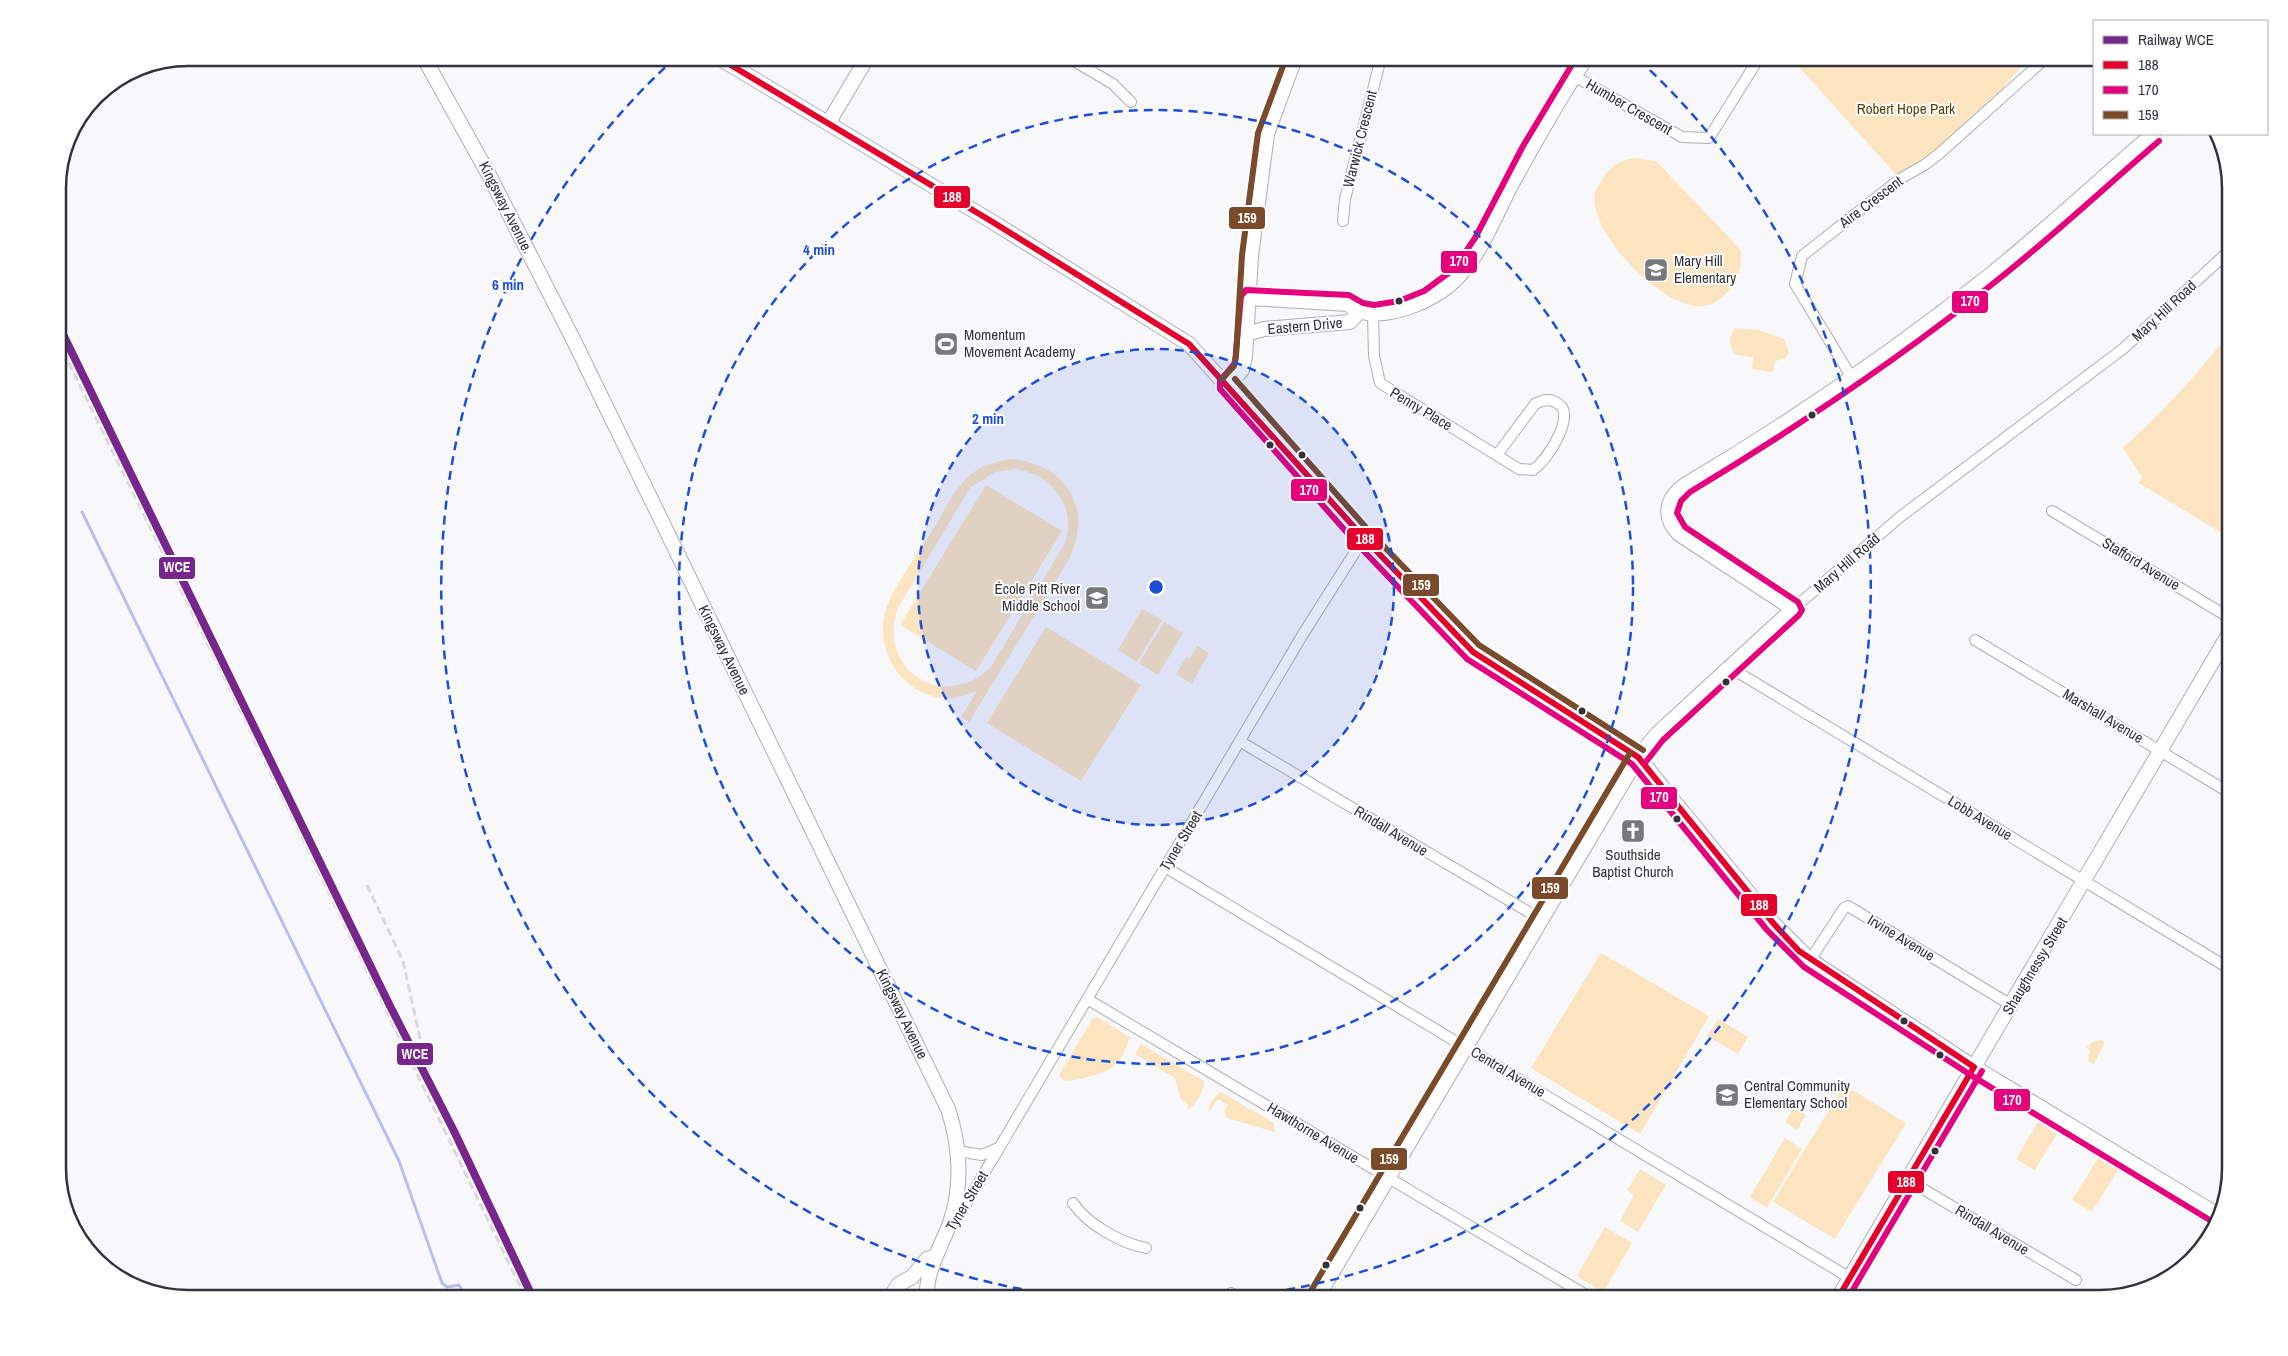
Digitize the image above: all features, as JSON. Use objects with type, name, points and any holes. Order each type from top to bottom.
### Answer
[{"type":"main road","name":"Kingsway Avenue","points":[[429,66],[490,175],[568,330],[948,1109],[958,1151],[956,1202],[950,1222],[934,1257],[935,1263],[928,1277],[928,1290]]},
{"type":"main road","points":[[733,66],[829,122],[1170,331],[1199,353],[1364,538],[1473,652],[1638,757],[1774,924],[1810,960],[1974,1067],[2212,1214]]},
{"type":"main road","points":[[829,122],[862,66]]},
{"type":"main road","points":[[1228,386],[1243,367],[1248,334],[1251,256],[1267,134],[1292,66]]},
{"type":"main road","name":"Eastern Drive","points":[[1248,334],[1264,329],[1350,322],[1366,312],[1408,308],[1426,301],[1444,290],[1460,275],[1486,236],[1513,183],[1581,66]]},
{"type":"main road","points":[[1793,610],[1679,534],[1668,518],[1668,505],[1673,495],[1685,485],[1772,434],[1852,378],[1990,275],[2152,135]]},
{"type":"main road","name":"Eastern Drive","points":[[1250,298],[1348,304],[1366,312]]},
{"type":"main road","name":"Mary Hill Road","points":[[1322,1290],[1638,757],[1657,734],[1793,610]]},
{"type":"main road","name":"Shaughnessy Street","points":[[1843,1290],[2221,646]]},
{"type":"main road","name":"Kingsway Avenue","points":[[895,1290],[916,1274],[927,1259],[934,1257]]},
{"type":"main road","name":"Kingsway Avenue","points":[[906,1281],[918,1283],[923,1290]]},
{"type":"street","points":[[1085,66],[1112,84],[1131,102]]},
{"type":"street","name":"Warwick Crescent","points":[[1343,221],[1345,199],[1379,66]]},
{"type":"street","name":"Humber Crescent","points":[[1574,76],[1682,137],[1708,138],[1754,66]]},
{"type":"street","name":"Aire Crescent","points":[[1852,378],[1795,284],[1802,256],[1900,179],[1926,164],[1940,153],[2037,66]]},
{"type":"street","name":"Mary Hill Road","points":[[1793,610],[1900,517],[2124,348],[2221,258]]},
{"type":"street","name":"Penny Place","points":[[1366,312],[1380,383],[1497,456],[1519,469],[1529,470],[1539,466],[1563,428],[1565,417],[1562,407],[1551,400],[1540,401],[1535,404],[1497,456]]},
{"type":"street","name":"Stafford Avenue","points":[[2052,511],[2221,613]]},
{"type":"street","name":"Tyner Street","points":[[934,1257],[1241,742],[1303,634],[1364,538]]},
{"type":"street","name":"Marshall Avenue","points":[[1975,640],[2222,788]]},
{"type":"street","name":"Lobb Avenue","points":[[1729,667],[2222,964]]},
{"type":"street","name":"Rindall Avenue","points":[[1241,742],[1542,920]]},
{"type":"street","name":"Central Avenue","points":[[1165,867],[1850,1278]]},
{"type":"street","name":"Irvine Avenue","points":[[1810,960],[1844,908],[1848,906],[2011,1005]]},
{"type":"street","name":"Hawthorne Avenue","points":[[1087,999],[1577,1290]]},
{"type":"street","name":"Tyner Street","points":[[958,1151],[982,1155],[991,1153],[1000,1146]]},
{"type":"street","name":"Rindall Avenue","points":[[1908,1180],[2076,1280]]},
{"type":"street","points":[[1073,1203],[1085,1216],[1099,1226],[1131,1244],[1146,1248]]},
{"type":"green space","name":"Robert Hope Park","points":[[1798,66],[2022,66],[2005,85],[2010,91],[1900,179]]},
{"type":"green space","points":[[1636,158],[1656,161],[1741,250],[1740,270],[1735,282],[1720,299],[1713,303],[1702,306],[1686,304],[1668,296],[1631,266],[1615,247],[1603,228],[1596,209],[1595,193],[1604,176],[1614,166],[1622,161]]},
{"type":"green space","points":[[1734,328],[1759,330],[1784,339],[1789,353],[1784,359],[1775,361],[1773,372],[1752,369],[1753,357],[1736,355],[1732,348],[1730,339]]},
{"type":"green space","points":[[2221,343],[2221,533],[2139,483],[2142,477],[2123,448],[2153,420]]},
{"type":"green space","points":[[1012,459],[1032,463],[1048,470],[1061,480],[1070,492],[1076,507],[1078,523],[1076,541],[1069,559],[969,722],[961,717],[977,691],[955,698],[938,697],[922,692],[908,684],[897,672],[889,658],[884,643],[883,626],[886,610],[894,591],[959,487],[970,475],[980,469]],"holes":[[[1016,469],[1029,472],[1050,485],[1064,505],[1068,529],[1065,543],[991,667],[973,680],[954,686],[935,685],[919,678],[905,666],[897,650],[894,630],[898,608],[970,488],[995,472]]]},
{"type":"green space","points":[[986,485],[1062,531],[976,671],[900,625]]},
{"type":"green space","points":[[1142,609],[1162,620],[1137,662],[1118,650]]},
{"type":"green space","points":[[1164,622],[1183,633],[1158,675],[1139,663]]},
{"type":"green space","points":[[1046,627],[1141,685],[1081,781],[987,723]]},
{"type":"green space","points":[[1197,646],[1209,653],[1192,684],[1176,674],[1186,657],[1190,659]]},
{"type":"green space","points":[[1601,953],[1709,1016],[1640,1134],[1531,1068]]},
{"type":"green space","points":[[1097,1017],[1130,1037],[1123,1054],[1115,1065],[1104,1072],[1075,1080],[1063,1080],[1059,1075],[1093,1018]]},
{"type":"green space","points":[[1718,1019],[1748,1037],[1738,1054],[1707,1036]]},
{"type":"green space","points":[[2101,1040],[2105,1042],[2094,1064],[2088,1061],[2090,1050],[2086,1048],[2094,1041]]},
{"type":"green space","points":[[1141,1044],[1204,1081],[1201,1094],[1190,1108],[1187,1110],[1188,1105],[1181,1100],[1175,1078],[1135,1054]]},
{"type":"green space","points":[[1844,1085],[1906,1123],[1835,1239],[1773,1202]]},
{"type":"green space","points":[[1221,1092],[1274,1123],[1275,1132],[1227,1118],[1224,1111],[1228,1105],[1218,1099],[1209,1112],[1212,1100]]},
{"type":"green space","points":[[1798,1100],[1805,1104],[1801,1111],[1806,1115],[1797,1130],[1785,1122]]},
{"type":"green space","points":[[2038,1122],[2057,1134],[2035,1170],[2016,1159]]},
{"type":"green space","points":[[1785,1138],[1802,1149],[1767,1208],[1750,1197]]},
{"type":"green space","points":[[2098,1158],[2118,1170],[2092,1212],[2072,1200]]},
{"type":"green space","points":[[1640,1169],[1666,1185],[1638,1232],[1620,1221],[1634,1195],[1627,1190]]},
{"type":"green space","points":[[1605,1227],[1632,1243],[1604,1290],[1600,1290],[1577,1276]]},
{"type":"waterway","points":[[82,512],[399,1161],[442,1283],[447,1287],[459,1285],[462,1290]]},
{"type":"railway","points":[[67,359],[227,683],[522,1290]]},
{"type":"railway","points":[[367,885],[403,961],[424,1056],[432,1081],[454,1131]]},
{"type":"rail line","name":"WCE","points":[[67,342],[389,1004],[454,1131],[529,1290]]},
{"type":"transit line","name":"188","points":[[732,66],[991,221],[1189,344],[1364,538],[1473,652],[1638,757],[1774,924],[1799,951],[1974,1067]]},
{"type":"transit line","name":"159","points":[[1222,379],[1234,366],[1236,356],[1242,255],[1258,133],[1283,66]]},
{"type":"transit line","name":"170","points":[[1571,66],[1523,146],[1475,238],[1454,269],[1424,291],[1399,301],[1374,305],[1363,303],[1349,295],[1246,290],[1241,296],[1235,363],[1220,381],[1220,389],[1357,544],[1467,659],[1632,764],[1767,930],[1804,967],[1969,1074],[2209,1220]]},
{"type":"transit line","name":"170","points":[[1645,763],[1663,740],[1799,615],[1802,610],[1798,602],[1685,527],[1677,513],[1681,501],[1690,492],[1846,392],[1959,311],[2037,248],[2159,141]]},
{"type":"transit line","name":"159","points":[[1235,379],[1370,532],[1479,645],[1643,750]]},
{"type":"transit line","name":"159","points":[[1311,1290],[1630,753]]},
{"type":"transit line","name":"188","points":[[1843,1290],[1974,1067]]},
{"type":"transit line","name":"170","points":[[1853,1290],[1982,1071]]},
{"type":"place","name":"Mary Hill Elementary","points":[[1656,270]]},
{"type":"place","name":"Momentum Movement Academy","points":[[946,344]]},
{"type":"place","name":"École Pitt River Middle School","points":[[1097,598]]},
{"type":"place","name":"Southside Baptist Church","points":[[1633,831]]},
{"type":"place","name":"Central Community Elementary School","points":[[1727,1095]]}]
